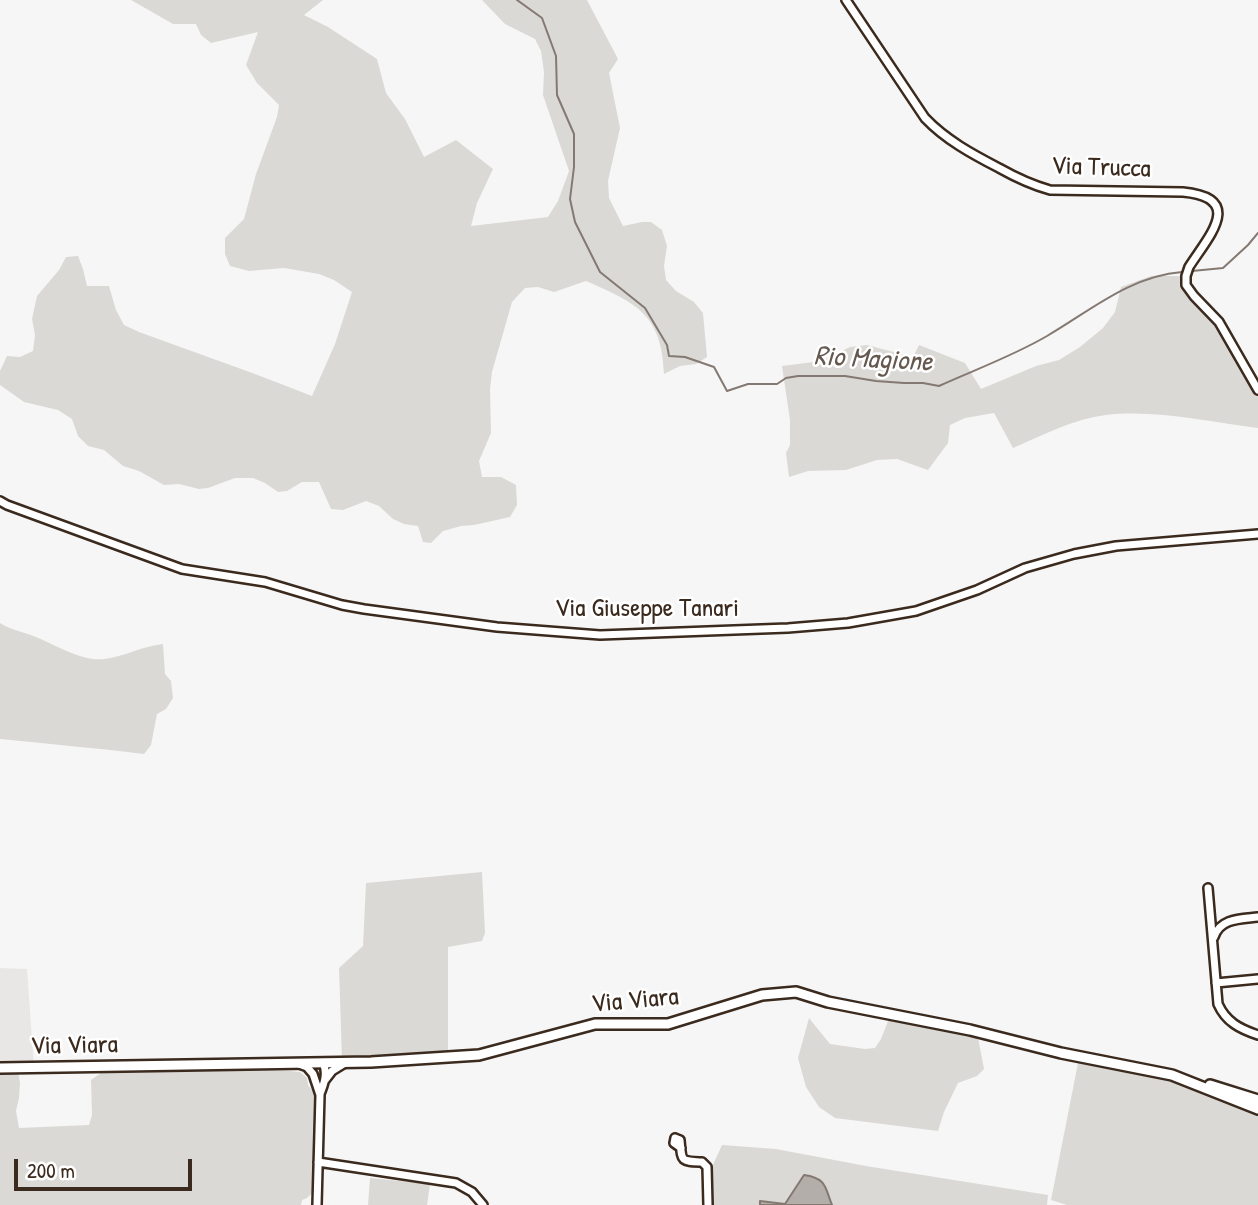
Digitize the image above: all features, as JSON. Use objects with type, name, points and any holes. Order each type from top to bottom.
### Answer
[{"type":"main road","name":"Via Viara","points":[[0,1068],[372,1062],[479,1055],[595,1024],[668,1024],[762,995],[796,992],[828,1002],[1172,1075],[1258,1109]]},
{"type":"main road","points":[[1195,1084],[1200,1082],[1258,1100]]},
{"type":"street","name":"Via Trucca","points":[[846,0],[925,118],[964,150],[1036,186],[1050,190],[1183,192],[1211,200],[1217,207],[1218,219],[1189,268],[1186,285],[1219,322],[1258,390]]},
{"type":"street","name":"Via Giuseppe Tanari","points":[[0,501],[182,569],[285,586],[364,609],[497,627],[600,635],[788,628],[861,621],[916,611],[976,590],[1025,568],[1073,554],[1115,545],[1258,534]]},
{"type":"street","points":[[1208,888],[1218,1004],[1222,1014],[1231,1023],[1258,1035]]},
{"type":"street","points":[[1212,941],[1215,932],[1227,921],[1258,917]]},
{"type":"street","points":[[1216,983],[1258,979]]},
{"type":"street","points":[[325,1080],[332,1071],[346,1062]]},
{"type":"street","points":[[295,1063],[313,1074],[320,1095],[317,1205]]},
{"type":"street","points":[[313,1074],[320,1063],[326,1069],[320,1095]]},
{"type":"street","points":[[681,1148],[684,1160],[702,1162],[708,1167],[708,1205]]},
{"type":"street","points":[[318,1162],[456,1183],[472,1192],[483,1205]]},
{"type":"shaded area","points":[[131,0],[323,0],[304,15],[328,27],[377,59],[386,93],[405,119],[424,157],[456,140],[493,169],[477,203],[471,226],[548,217],[558,201],[569,171],[543,95],[541,51],[535,39],[505,24],[482,0],[587,0],[618,59],[609,73],[620,128],[608,181],[609,198],[623,226],[651,222],[662,230],[667,246],[664,266],[666,280],[676,291],[694,302],[703,313],[707,357],[696,364],[680,366],[664,374],[658,337],[652,324],[632,304],[586,281],[554,292],[538,287],[525,288],[512,302],[492,372],[491,433],[479,461],[482,477],[501,477],[516,485],[517,505],[510,517],[443,531],[431,543],[423,542],[418,526],[393,519],[379,506],[366,501],[343,510],[331,509],[319,482],[302,482],[287,491],[278,492],[253,478],[235,478],[199,489],[179,484],[164,485],[139,471],[123,466],[104,450],[88,446],[78,436],[72,419],[58,410],[24,402],[0,385],[0,371],[7,356],[20,357],[33,351],[35,335],[32,319],[37,296],[59,270],[66,257],[78,256],[87,286],[109,286],[124,325],[312,396],[335,344],[352,292],[319,274],[284,268],[249,271],[230,266],[225,254],[225,238],[244,219],[279,105],[257,83],[246,65],[258,32],[211,43],[201,35],[196,24],[173,24]]},
{"type":"shaded area","points":[[1151,276],[1183,276],[1223,322],[1258,387],[1258,428],[1162,415],[1106,415],[1070,424],[1013,448],[994,413],[965,418],[950,425],[948,443],[928,470],[897,459],[877,460],[846,470],[808,471],[789,477],[786,453],[790,445],[790,420],[782,366],[821,361],[850,347],[867,345],[913,357],[919,345],[965,363],[981,389],[1036,366],[1059,360],[1080,347],[1103,328],[1115,312],[1121,287]]},
{"type":"shaded area","points":[[0,623],[88,658],[111,658],[163,644],[165,674],[171,681],[173,698],[166,709],[157,714],[151,745],[144,754],[0,739]]},
{"type":"shaded area","points":[[482,872],[485,933],[482,941],[448,947],[448,1060],[342,1060],[339,968],[363,946],[366,883]]},
{"type":"shaded area","points":[[0,968],[27,969],[34,1067],[0,1069]]},
{"type":"shaded area","points":[[892,1011],[976,1027],[984,1069],[977,1076],[958,1083],[938,1131],[835,1118],[819,1107],[806,1087],[798,1058],[809,1018],[830,1044],[865,1049],[875,1048]]},
{"type":"shaded area","points":[[1078,1063],[1172,1075],[1258,1107],[1258,1205],[1067,1205],[1051,1200]]},
{"type":"shaded area","points":[[210,1069],[290,1071],[300,1072],[307,1078],[308,1085],[315,1094],[314,1191],[302,1200],[301,1205],[0,1205],[0,1072],[18,1071],[20,1083],[16,1111],[19,1128],[89,1125],[92,1115],[91,1080],[101,1073]]},
{"type":"shaded area","points":[[722,1145],[776,1149],[1048,1195],[1047,1205],[712,1205],[712,1167]]},
{"type":"shaded area","points":[[804,1175],[821,1181],[832,1205],[760,1205],[760,1201],[785,1204]]},
{"type":"shaded area","points":[[370,1178],[430,1184],[427,1205],[368,1205]]},
{"type":"waterway","name":"Rio Magione","points":[[517,0],[542,18],[556,56],[557,95],[574,134],[570,199],[575,222],[600,272],[645,308],[667,345],[669,356],[685,357],[714,367],[727,391],[748,384],[777,384],[786,378],[798,376],[845,376],[939,386],[1034,343],[1128,287],[1145,280],[1182,272]]},
{"type":"waterway","name":"Rio Magione","points":[[1192,271],[1223,268],[1258,233]]}]
